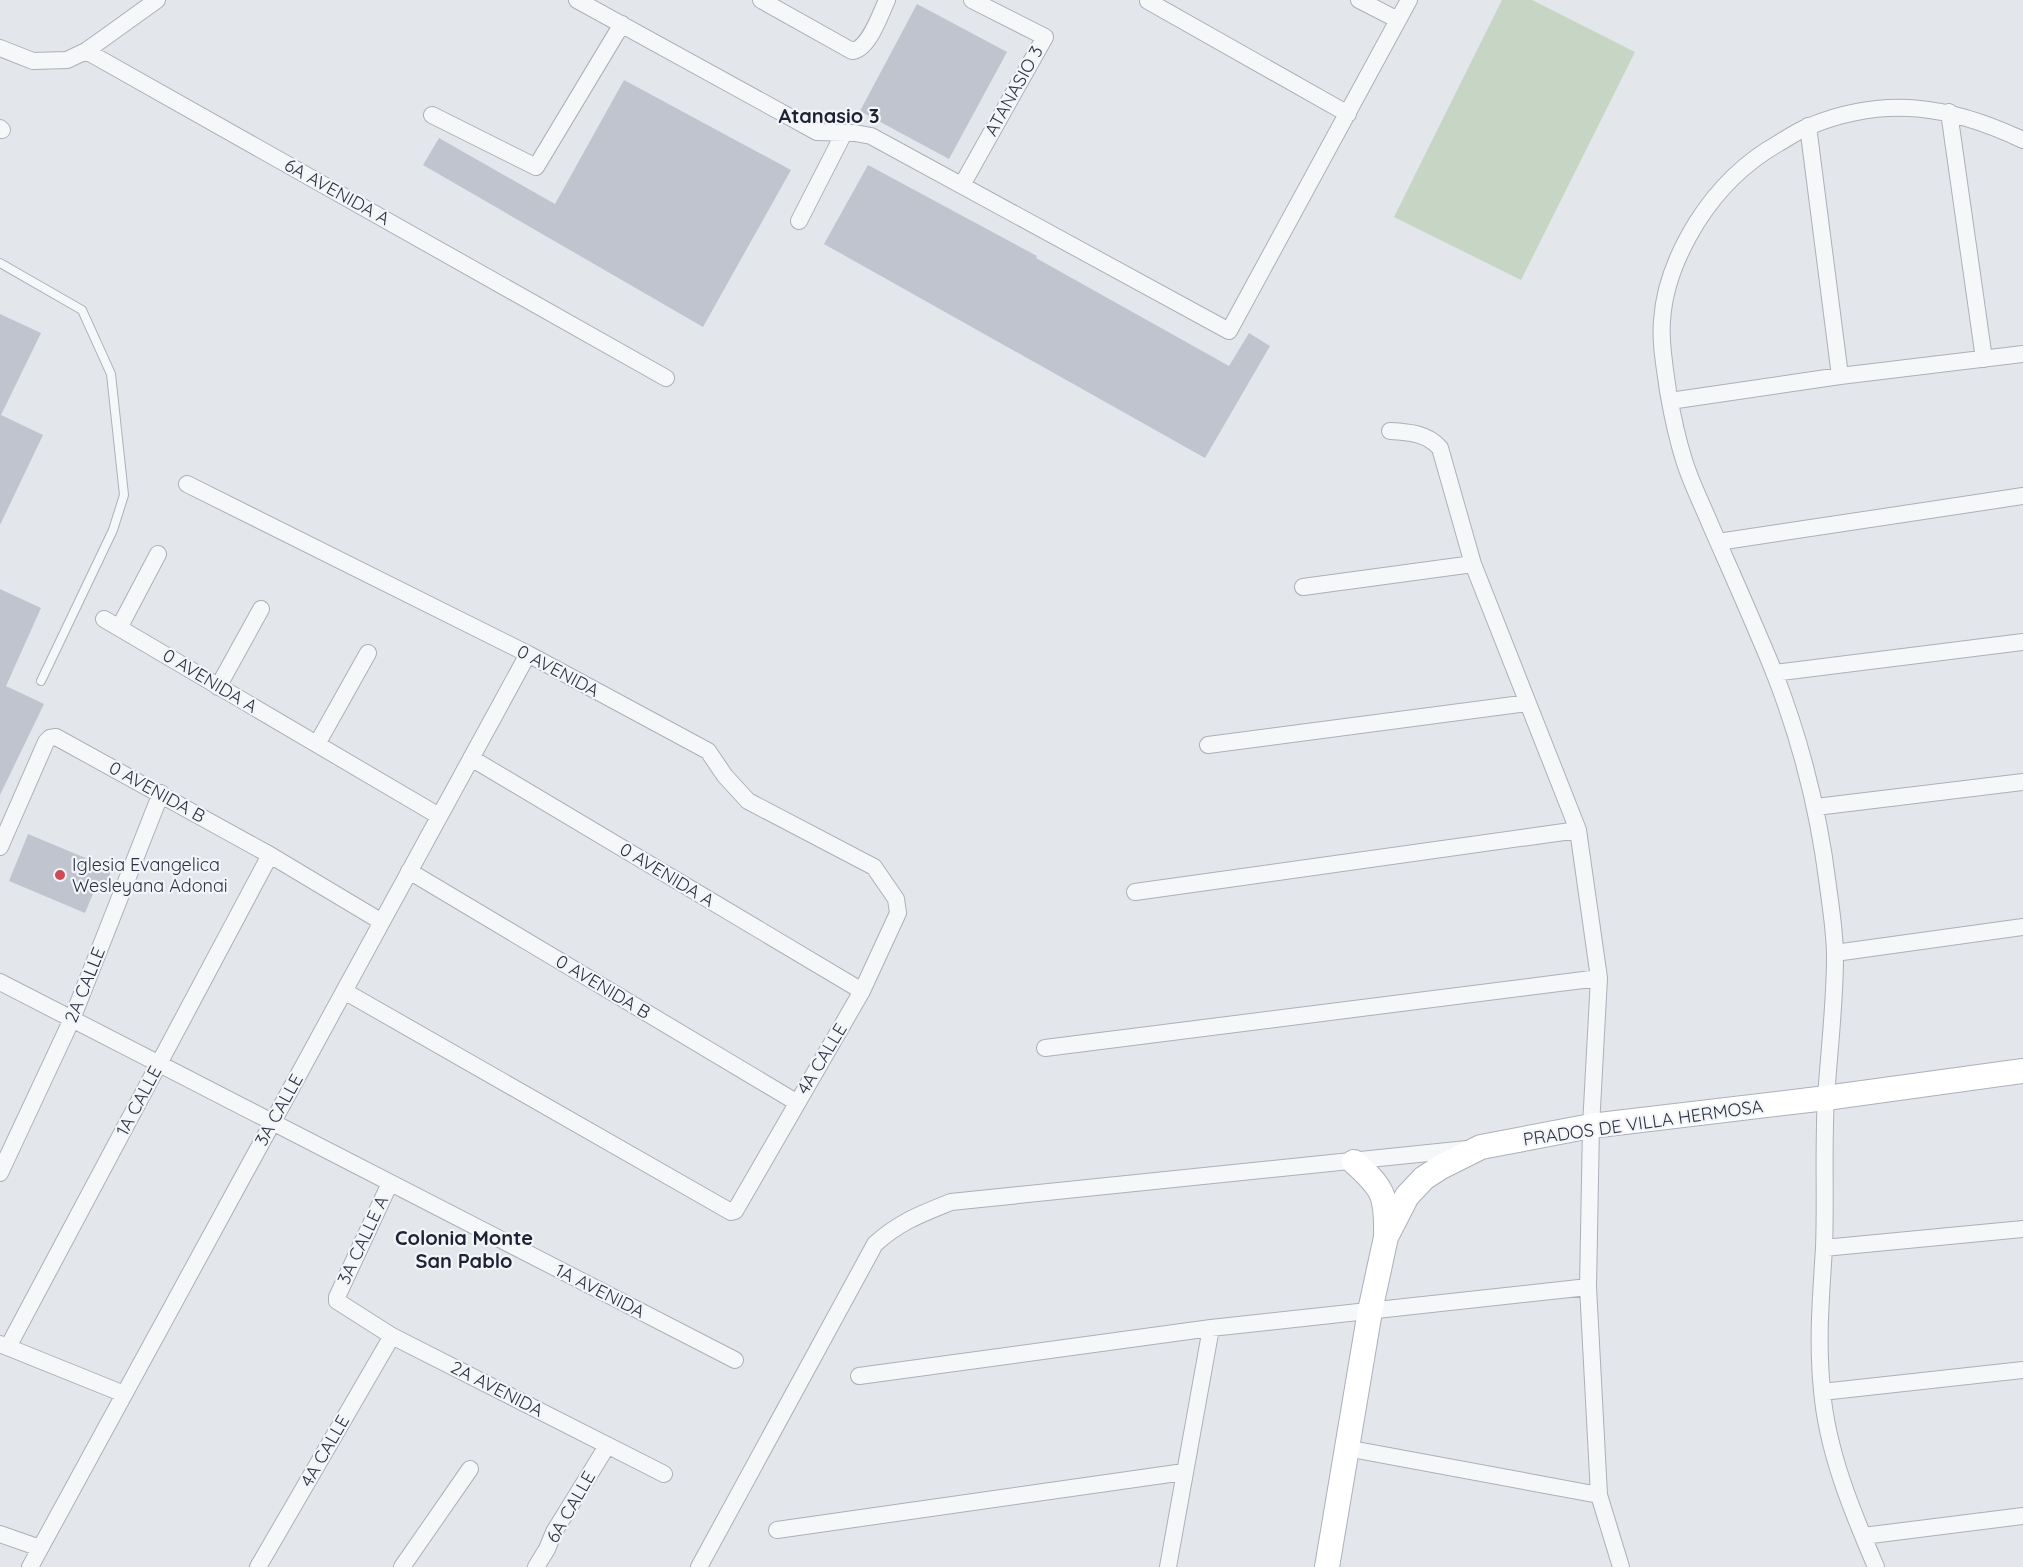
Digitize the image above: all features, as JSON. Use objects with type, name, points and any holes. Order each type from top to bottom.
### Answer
[{"type":"main road","name":"PRADOS DE VILLA HERMOSA","points":[[1327,1567],[1370,1311],[1386,1238],[1407,1196],[1424,1178],[1481,1147],[1591,1126],[1826,1098],[2023,1071]]},
{"type":"main road","points":[[1354,1162],[1375,1181],[1384,1197],[1386,1238]]},
{"type":"street","points":[[0,48],[33,61],[67,60],[86,51],[157,0]]},
{"type":"street","points":[[577,0],[817,132],[871,136],[1229,331],[1409,0]]},
{"type":"street","points":[[761,0],[852,51],[859,50],[866,44],[887,0]]},
{"type":"street","name":"ATANASIO 3","points":[[962,185],[1045,37],[972,0]]},
{"type":"street","points":[[1359,0],[1398,20]]},
{"type":"street","points":[[1148,1],[1348,114]]},
{"type":"street","points":[[432,115],[536,167],[622,24]]},
{"type":"street","name":"6A AVENIDA A","points":[[86,51],[666,378]]},
{"type":"street","points":[[1876,1567],[1845,1490],[1833,1448],[1822,1392],[1820,1292],[1824,1248],[1826,1098],[1831,1047],[1835,953],[1828,883],[1815,807],[1795,732],[1774,673],[1684,462],[1665,370],[1662,320],[1666,292],[1678,257],[1708,204],[1725,183],[1768,148],[1808,126],[1849,114],[1893,106],[1949,112],[1979,121],[2023,140]]},
{"type":"street","points":[[1949,112],[1984,359]]},
{"type":"street","points":[[1808,126],[1840,376]]},
{"type":"street","points":[[799,221],[844,133]]},
{"type":"street","points":[[1670,401],[1840,376],[2023,354]]},
{"type":"street","points":[[1390,431],[1420,435],[1440,447],[1473,564],[1578,830],[1599,978],[1591,1126],[1588,1287],[1599,1495],[1621,1567]]},
{"type":"street","name":"0 AVENIDA","points":[[186,484],[528,654],[708,751],[725,776],[748,801],[874,867],[896,899]]},
{"type":"street","points":[[1718,542],[2023,496]]},
{"type":"street","points":[[119,628],[158,554]]},
{"type":"street","points":[[1303,587],[1473,564]]},
{"type":"street","points":[[219,687],[261,609]]},
{"type":"street","name":"0 AVENIDA A","points":[[104,619],[439,816]]},
{"type":"street","points":[[1774,673],[2023,642]]},
{"type":"street","points":[[317,744],[368,653]]},
{"type":"street","name":"3A CALLE","points":[[30,1567],[528,654]]},
{"type":"street","points":[[1208,745],[1528,703]]},
{"type":"street","name":"0 AVENIDA B","points":[[0,847],[46,742],[50,738],[57,737],[270,855],[382,922]]},
{"type":"street","name":"0 AVENIDA A","points":[[471,758],[862,991]]},
{"type":"street","points":[[1815,807],[2023,782]]},
{"type":"street","name":"2A CALLE","points":[[0,1173],[72,1019],[161,794]]},
{"type":"street","points":[[1135,892],[1578,830]]},
{"type":"street","name":"1A CALLE","points":[[4,1346],[159,1064],[270,855]]},
{"type":"street","name":"0 AVENIDA B","points":[[409,871],[796,1102]]},
{"type":"street","name":"4A CALLE","points":[[344,991],[731,1212],[735,1211],[862,991],[898,913],[896,899]]},
{"type":"street","points":[[1835,953],[2023,927]]},
{"type":"street","points":[[1045,1048],[1599,978]]},
{"type":"street","points":[[0,982],[272,1122]]},
{"type":"street","name":"1A AVENIDA","points":[[272,1122],[735,1360]]},
{"type":"street","points":[[699,1567],[875,1244],[891,1229],[911,1218],[951,1202],[1354,1162],[1481,1147]]},
{"type":"street","name":"3A CALLE A","points":[[337,1297],[390,1183]]},
{"type":"street","points":[[1824,1248],[2023,1228]]},
{"type":"street","points":[[859,1376],[1211,1328],[1588,1287]]},
{"type":"street","name":"2A AVENIDA","points":[[337,1297],[340,1304],[392,1335],[664,1474]]},
{"type":"street","points":[[1168,1567],[1211,1328]]},
{"type":"street","name":"4A CALLE","points":[[258,1567],[392,1335]]},
{"type":"street","points":[[4,1346],[124,1394]]},
{"type":"street","points":[[1822,1392],[2023,1370]]},
{"type":"street","name":"6A CALLE","points":[[536,1567],[554,1532],[607,1446]]},
{"type":"street","points":[[1346,1448],[1599,1495]]},
{"type":"street","points":[[402,1567],[470,1469]]},
{"type":"street","points":[[777,1530],[1184,1472]]},
{"type":"street","points":[[1863,1536],[2023,1516]]},
{"type":"street","points":[[0,1534],[40,1548]]},
{"type":"lane","points":[[0,263],[82,310],[111,374],[124,495],[113,530],[41,681]]},
{"type":"green space","points":[[1502,0],[1532,0],[1635,52],[1521,280],[1394,217]]},
{"type":"building","points":[[917,4],[1007,52],[949,159],[860,111]]},
{"type":"building","points":[[624,80],[791,170],[703,327],[423,165],[439,138],[555,204]]},
{"type":"building","points":[[868,165],[1037,256],[1036,258],[1229,366],[1249,333],[1270,346],[1205,458],[824,244]]},
{"type":"building","points":[[0,314],[41,333],[1,415],[43,435],[0,525]]},
{"type":"building","points":[[0,589],[41,608],[6,686],[44,704],[0,795]]},
{"type":"building","name":"Iglesia Evangelica Wesleyana Adonai","points":[[28,834],[112,869],[103,892],[95,889],[85,913],[9,881]]},
{"type":"place","name":"Iglesia Evangelica Wesleyana Adonai","points":[[60,875]]},
{"type":"district","name":"Atanasio 3","points":[[829,116]]},
{"type":"district","name":"Colonia Monte San Pablo","points":[[464,1250]]}]
